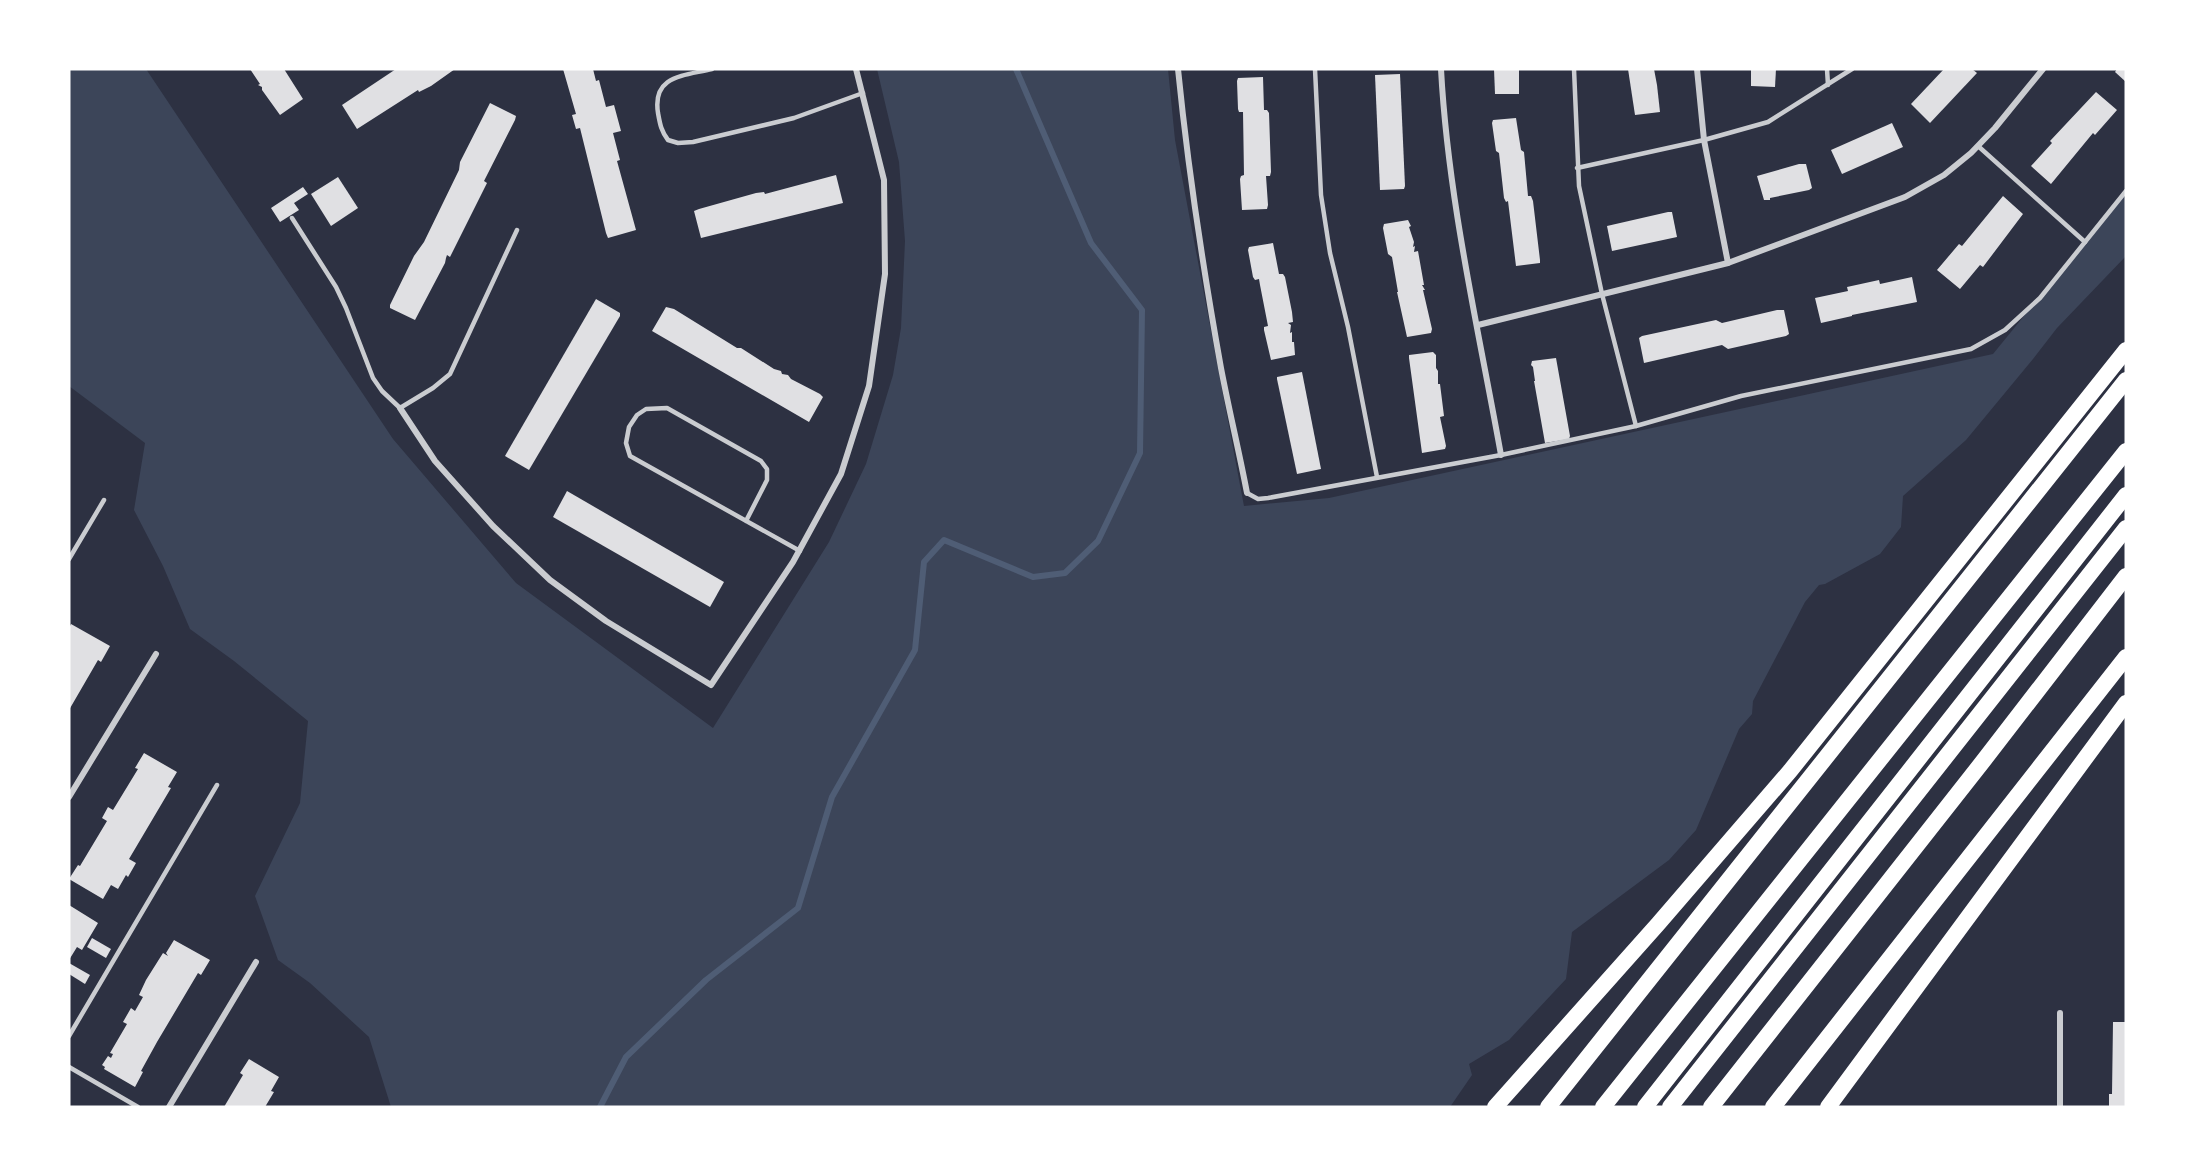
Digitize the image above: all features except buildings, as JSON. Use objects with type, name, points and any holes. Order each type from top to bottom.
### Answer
[{"type":"highway","points":[[1495,1107],[1659,924],[1790,771],[2126,350]]},
{"type":"highway","points":[[1548,1107],[2126,380]]},
{"type":"highway","points":[[1603,1107],[2126,451]]},
{"type":"highway","points":[[1645,1107],[2126,495]]},
{"type":"highway","points":[[1670,1107],[2126,528]]},
{"type":"highway","points":[[1711,1107],[2005,734],[2126,576]]},
{"type":"highway","points":[[1773,1107],[2126,657]]},
{"type":"highway","points":[[1828,1107],[2126,703]]},
{"type":"street","points":[[400,408],[435,462],[493,526],[549,580],[606,621],[711,685],[800,551],[841,474],[869,386],[885,274],[884,180],[856,69]]},
{"type":"street","points":[[1178,69],[1197,228],[1222,371],[1247,493]]},
{"type":"street","points":[[1441,69],[1451,182],[1501,455]]},
{"type":"street","points":[[1697,69],[1704,140],[1728,263]]},
{"type":"street","points":[[1478,325],[1728,263],[1905,197],[1944,175],[1978,146],[2043,69]]},
{"type":"street","points":[[69,797],[156,654]]},
{"type":"street","points":[[170,1107],[256,962]]},
{"type":"street","points":[[2060,1013],[2060,1107]]},
{"type":"lane","points":[[712,69],[677,77],[665,82],[659,90],[657,108],[661,131],[668,140],[693,141],[794,118],[863,93]]},
{"type":"lane","points":[[1315,69],[1321,195],[1330,253],[1348,327],[1377,477]]},
{"type":"lane","points":[[1574,69],[1577,168],[1582,203],[1602,294],[1636,426]]},
{"type":"lane","points":[[1827,69],[1828,85]]},
{"type":"lane","points":[[1577,168],[1704,140],[1768,122],[1852,69]]},
{"type":"lane","points":[[1978,146],[2085,242]]},
{"type":"lane","points":[[1247,493],[1258,499],[1269,498],[1501,455],[1636,426],[1741,396],[1971,349],[2005,330],[2040,298],[2126,191]]},
{"type":"lane","points":[[292,218],[336,287],[373,378],[382,391],[400,408],[433,388],[450,374],[517,230]]},
{"type":"lane","points":[[746,521],[767,480],[767,469],[761,462],[667,408],[646,409],[637,415],[629,427],[626,443],[630,456],[746,521],[800,551]]},
{"type":"lane","points":[[69,558],[104,500]]},
{"type":"lane","points":[[69,1036],[217,785]]},
{"type":"lane","points":[[69,1067],[138,1107]]},
{"type":"shaded area","points":[[69,69],[146,69],[393,439],[516,583],[713,728],[829,542],[866,464],[893,375],[901,328],[905,241],[899,162],[877,69],[1168,69],[1175,140],[1244,506],[1329,498],[1993,354],[2126,191],[2126,256],[2057,328],[1966,440],[1903,496],[1901,527],[1880,554],[1825,584],[1819,585],[1805,602],[1753,701],[1752,714],[1739,729],[1696,830],[1669,860],[1572,932],[1566,979],[1509,1040],[1469,1064],[1472,1075],[1450,1107],[391,1107],[369,1037],[310,983],[278,960],[255,896],[300,803],[308,721],[234,661],[190,629],[163,566],[134,510],[145,443],[69,386]]},
{"type":"waterway","points":[[600,1107],[626,1057],[706,980],[798,908],[832,797],[915,650],[924,562],[944,540],[1033,577],[1065,573],[1098,541],[1140,453],[1142,310],[1091,243],[1016,69]]}]
